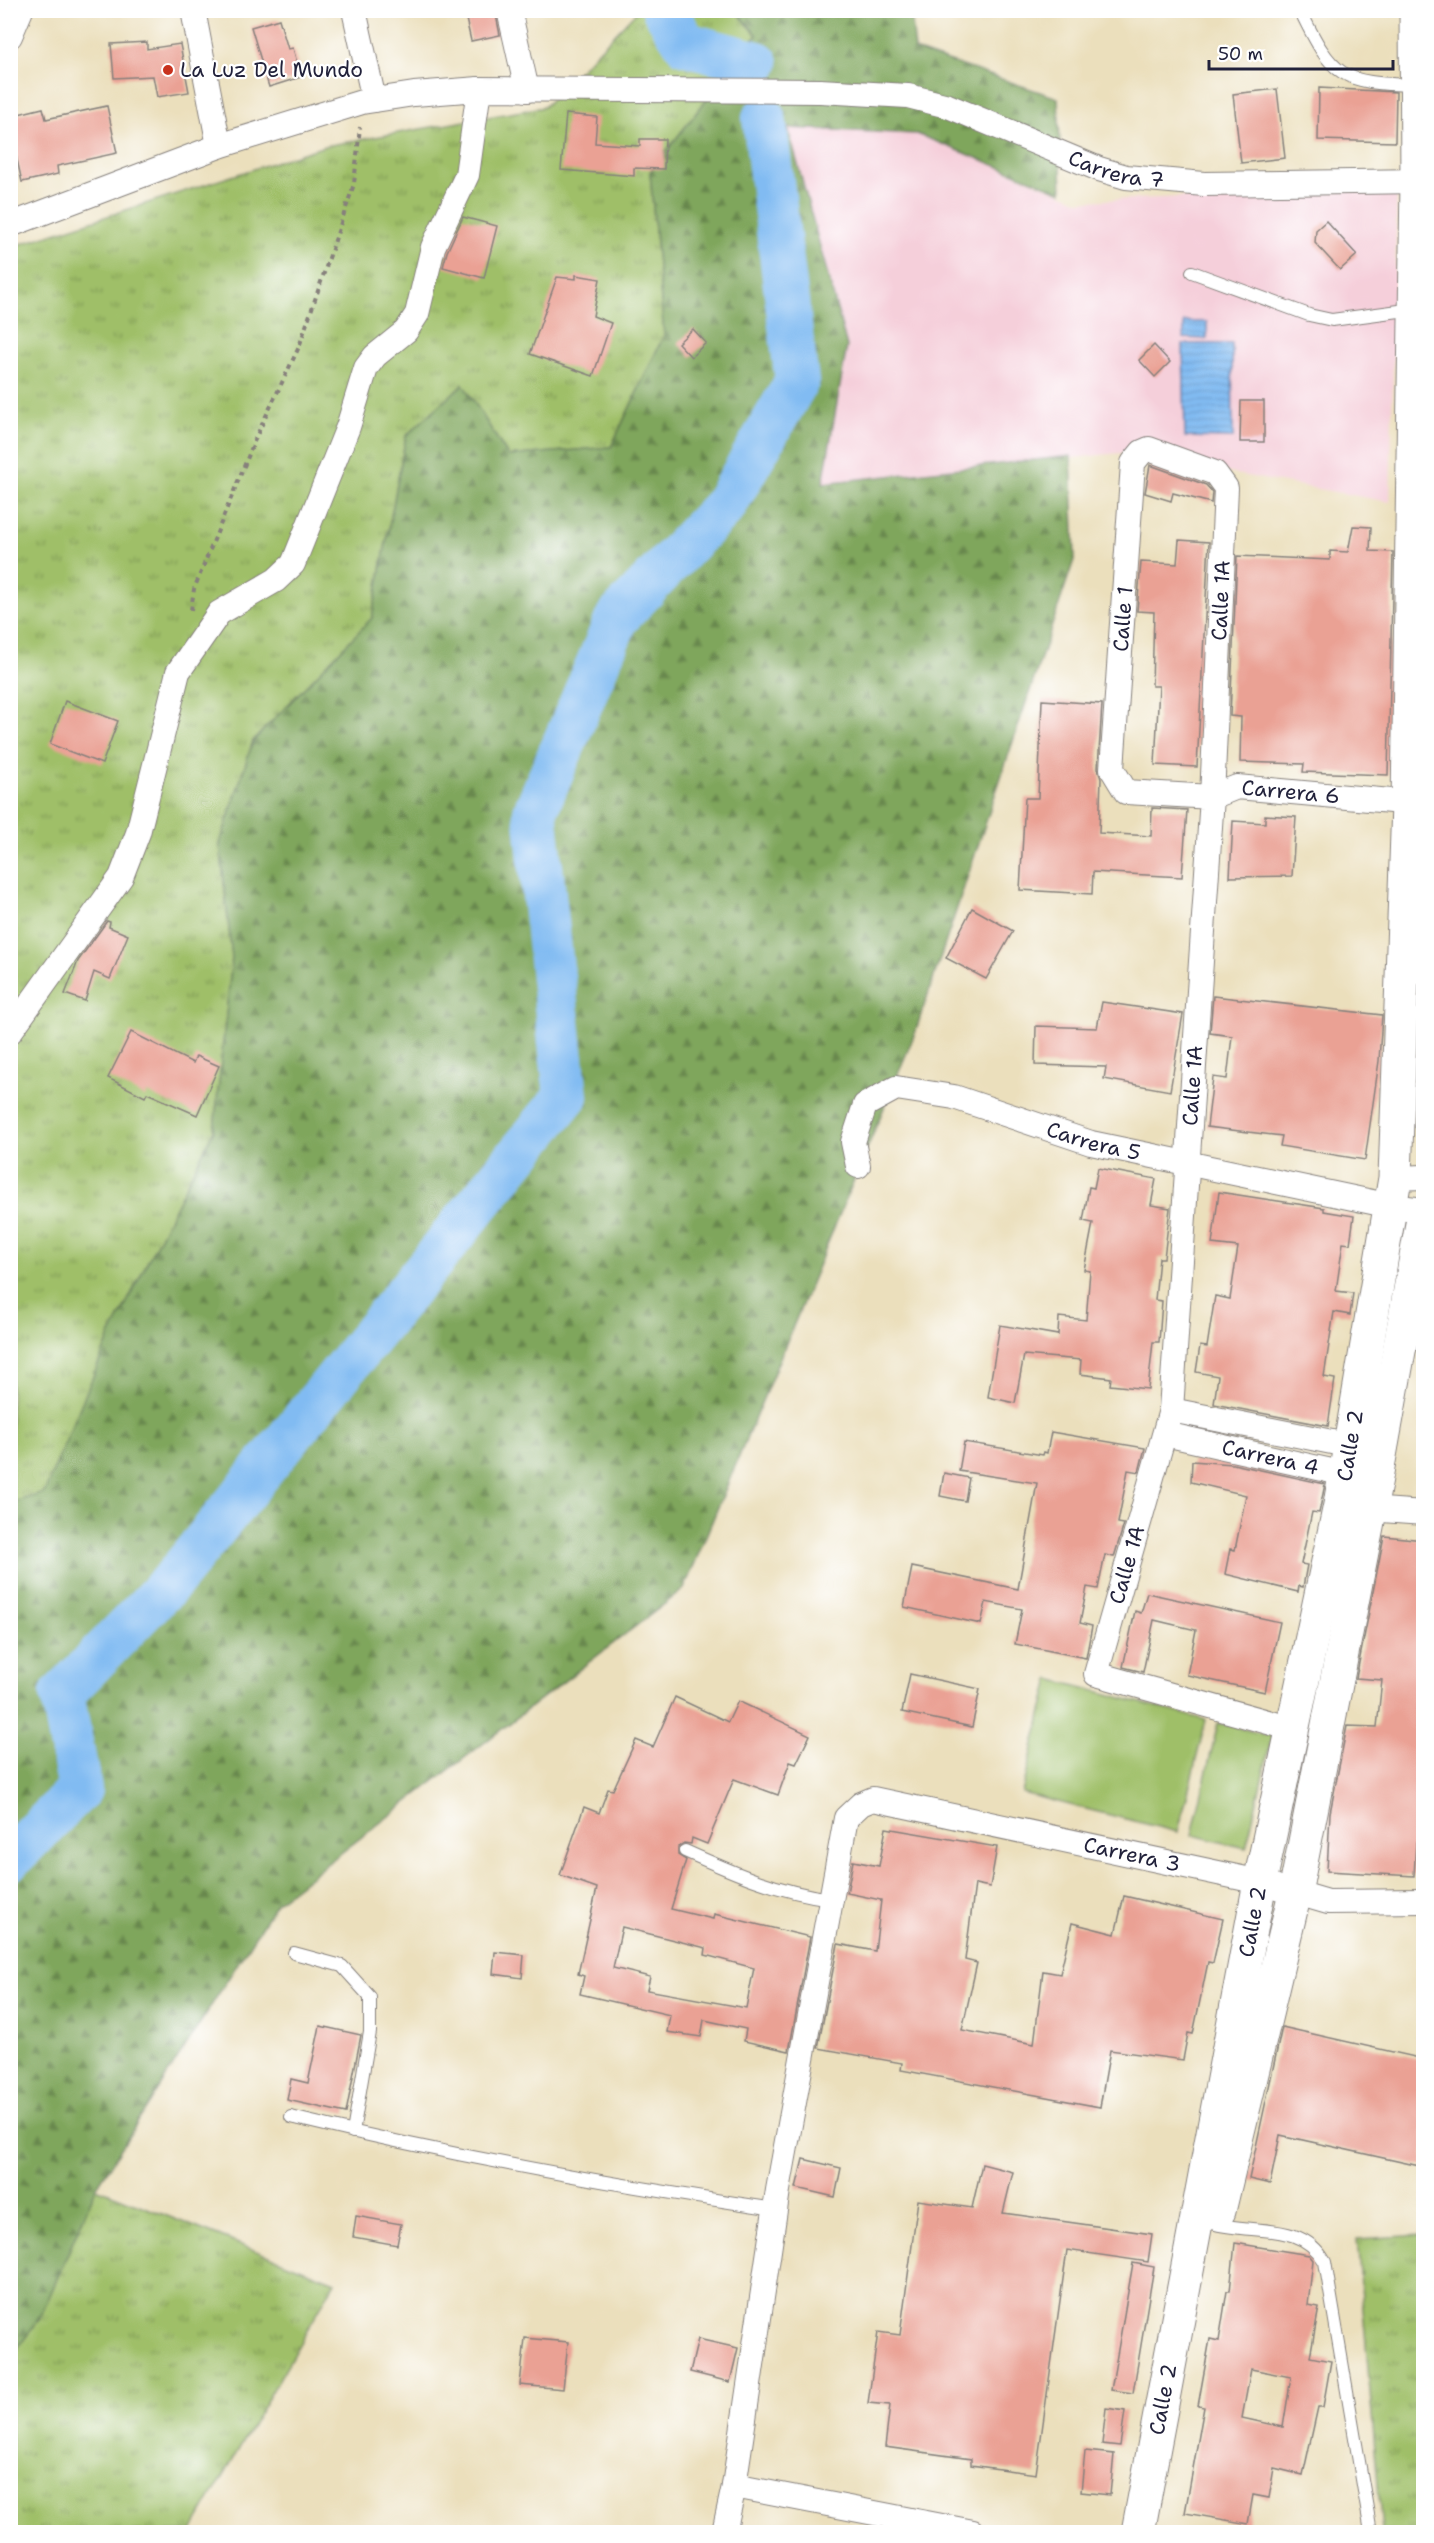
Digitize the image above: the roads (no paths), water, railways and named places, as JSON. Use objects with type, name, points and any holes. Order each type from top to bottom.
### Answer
[{"type":"main road","name":"Calle 2","points":[[1140,2521],[1206,2221],[1295,1893],[1403,1187],[1416,804],[1415,309],[1420,181],[1416,10]]},
{"type":"main road","name":"Calle 2","points":[[1206,2221],[1260,1882],[1293,1729],[1360,1479],[1424,1212]]},
{"type":"street","points":[[10,36],[21,10]]},
{"type":"street","points":[[193,10],[219,146]]},
{"type":"street","points":[[354,10],[368,101]]},
{"type":"street","points":[[509,10],[527,90]]},
{"type":"street","points":[[10,1032],[121,878],[138,833],[178,672],[219,613],[276,580],[293,564],[348,427],[366,368],[375,356],[406,331],[417,314],[433,247],[467,175],[479,89]]},
{"type":"street","name":"Carrera 7","points":[[10,225],[219,146],[368,101],[479,89],[820,91],[908,96],[948,106],[1099,169],[1126,177],[1204,184],[1420,181]]},
{"type":"street","name":"Calle 1A","points":[[1149,449],[1215,473],[1226,488],[1212,797],[1206,861],[1189,1165],[1172,1410],[1096,1674],[1293,1729]]},
{"type":"street","name":"Calle 1","points":[[1126,792],[1112,769],[1134,463],[1142,452],[1149,449]]},
{"type":"street","name":"Carrera 6","points":[[1126,792],[1212,797],[1237,787],[1416,804]]},
{"type":"street","name":"Carrera 5","points":[[858,1166],[853,1142],[865,1105],[896,1088],[954,1097],[1091,1143],[1189,1165],[1403,1187],[1424,1212]]},
{"type":"street","name":"Carrera 4","points":[[1172,1410],[1360,1479],[1424,1513]]},
{"type":"street","name":"Carrera 4","points":[[1165,1434],[1360,1479]]},
{"type":"street","name":"Carrera 3","points":[[831,1899],[846,1818],[861,1804],[873,1799],[1260,1882],[1328,1902],[1424,1901]]},
{"type":"street","points":[[724,2532],[734,2486],[775,2209],[831,1899]]},
{"type":"street","points":[[734,2486],[973,2532]]},
{"type":"lane","points":[[1300,10],[1319,50],[1336,69],[1356,82],[1416,85]]},
{"type":"lane","points":[[1192,272],[1309,315],[1332,320],[1415,309]]},
{"type":"lane","points":[[685,1851],[756,1883],[798,1895],[831,1899]]},
{"type":"lane","points":[[294,1953],[342,1966],[370,1997],[370,2032],[353,2132]]},
{"type":"lane","points":[[291,2117],[353,2132],[614,2184],[775,2209]]},
{"type":"lane","points":[[1206,2221],[1297,2235],[1310,2242],[1325,2262],[1371,2532]]},
{"type":"water","points":[[1184,322],[1207,322],[1207,339],[1184,338]]},
{"type":"water","points":[[1183,344],[1232,344],[1233,438],[1185,437]]},
{"type":"waterway","points":[[664,10],[686,44],[757,63]]},
{"type":"waterway","points":[[10,1859],[80,1789],[62,1694],[173,1580],[566,1096],[535,812],[617,618],[725,505],[797,381],[764,118]]},
{"type":"place","name":"La Luz Del Mundo","points":[[168,70]]}]
